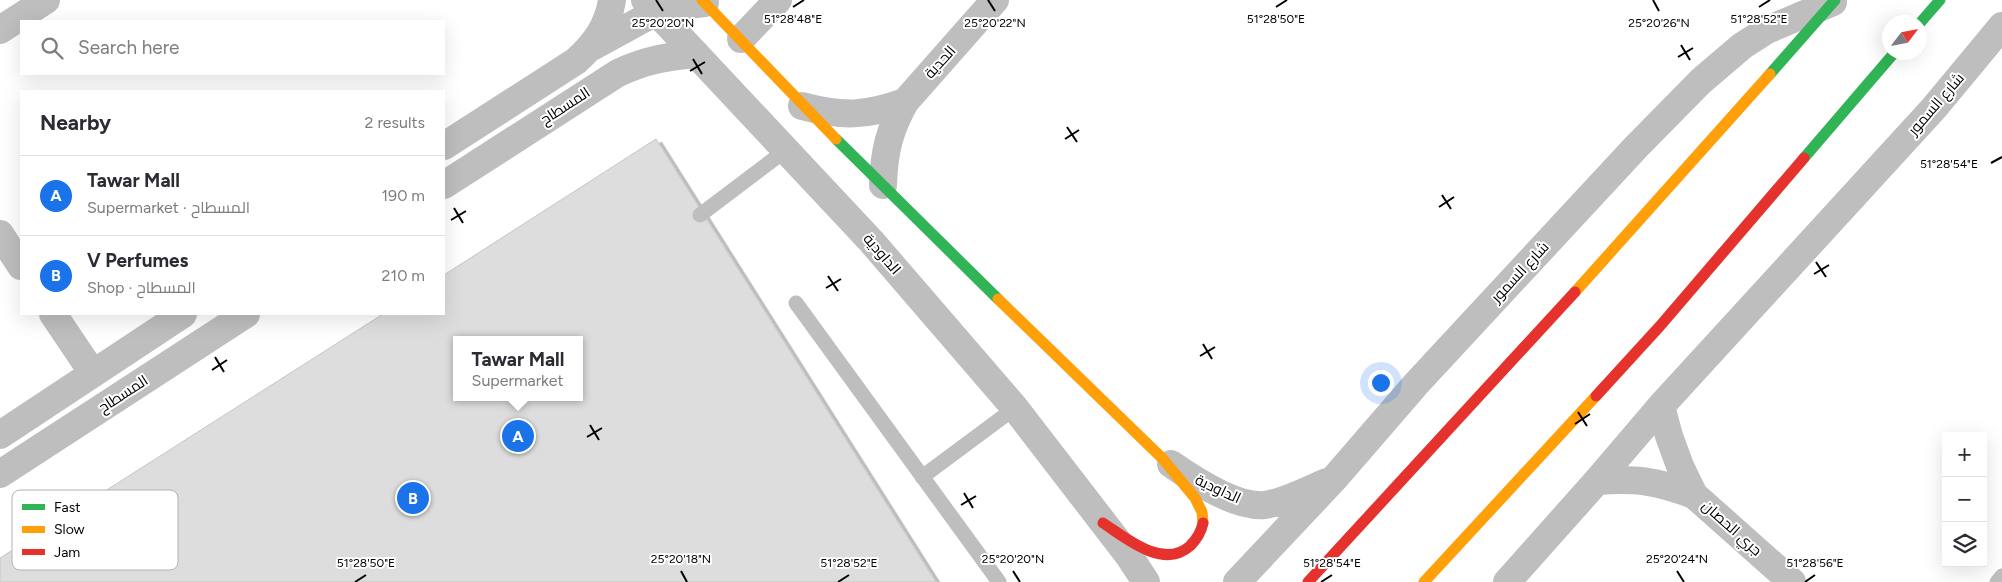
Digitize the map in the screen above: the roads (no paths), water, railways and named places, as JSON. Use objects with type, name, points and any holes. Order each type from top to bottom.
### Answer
[{"type":"main road","points":[[1927,16],[1940,0]]},
{"type":"main road","name":"الداودية","points":[[704,1],[802,106],[1163,459],[1195,497],[1202,513],[1203,526],[1196,541],[1189,548],[1167,555],[1140,547],[1103,523]]},
{"type":"main road","name":"شارع السمور","points":[[1308,582],[1628,234],[1834,1]]},
{"type":"main road","points":[[1424,582],[1660,326],[1887,60]]},
{"type":"street","points":[[0,30],[46,0]]},
{"type":"street","points":[[591,48],[606,25],[612,0]]},
{"type":"street","points":[[741,39],[778,0]]},
{"type":"street","name":"الحدية","points":[[883,185],[883,163],[887,141],[905,102],[995,0]]},
{"type":"street","points":[[445,145],[576,61],[650,6],[704,1]]},
{"type":"street","name":"شارع السمور","points":[[1237,582],[1333,480],[1416,384],[1636,147],[1701,81],[1742,46],[1767,30],[1834,1]]},
{"type":"street","name":"الداودية","points":[[650,6],[871,241],[1015,408],[1129,556],[1146,582]]},
{"type":"street","name":"شارع السمور","points":[[1507,582],[1661,406],[1934,108],[2002,26]]},
{"type":"street","name":"المسطاح","points":[[445,184],[618,73],[639,63],[661,57],[696,54]]},
{"type":"street","name":"الحدية","points":[[802,106],[828,113],[854,114],[880,111],[905,102]]},
{"type":"street","points":[[0,234],[20,264]]},
{"type":"street","points":[[54,315],[92,372]]},
{"type":"street","points":[[0,434],[181,315]]},
{"type":"street","name":"المسطاح","points":[[0,474],[244,315]]},
{"type":"street","name":"جري الحصان","points":[[1661,406],[1680,466],[1694,494],[1792,582]]},
{"type":"street","name":"الداودية","points":[[1163,459],[1219,493],[1252,504],[1264,505],[1278,501],[1333,480]]},
{"type":"street","name":"جري الحصان","points":[[1597,481],[1630,479],[1663,484],[1694,494]]},
{"type":"lane","points":[[700,215],[786,150]]},
{"type":"lane","points":[[796,303],[999,582]]},
{"type":"lane","points":[[922,477],[1015,408]]},
{"type":"lane","points":[[1997,582],[2002,576]]},
{"type":"place","name":"Tawar Mall","points":[[518,436]]},
{"type":"place","name":"V Perfumes","points":[[413,498]]}]
